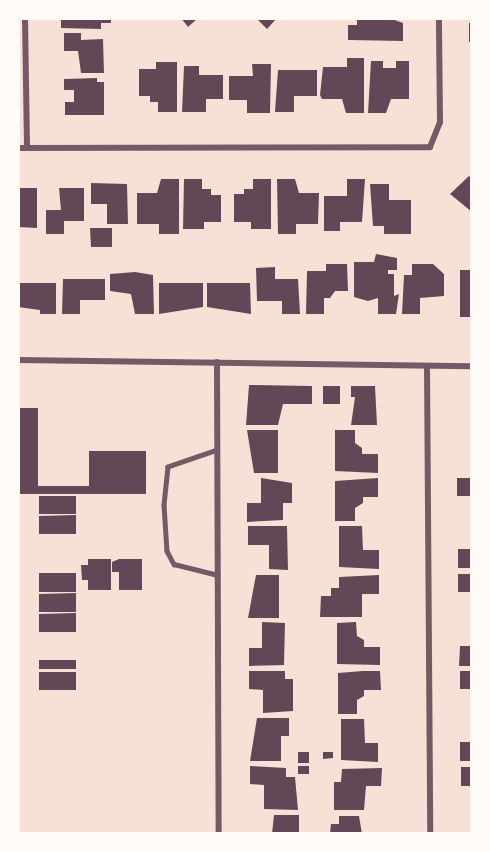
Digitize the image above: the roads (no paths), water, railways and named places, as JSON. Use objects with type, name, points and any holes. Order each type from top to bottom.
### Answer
[{"type":"street","points":[[25,18],[27,148]]},
{"type":"street","points":[[18,148],[430,147],[440,122],[439,18]]},
{"type":"street","points":[[18,360],[472,366]]},
{"type":"street","points":[[217,362],[219,834]]},
{"type":"street","points":[[427,366],[430,834]]},
{"type":"lane","points":[[218,450],[168,467],[164,505],[167,551],[174,564],[218,575]]}]
